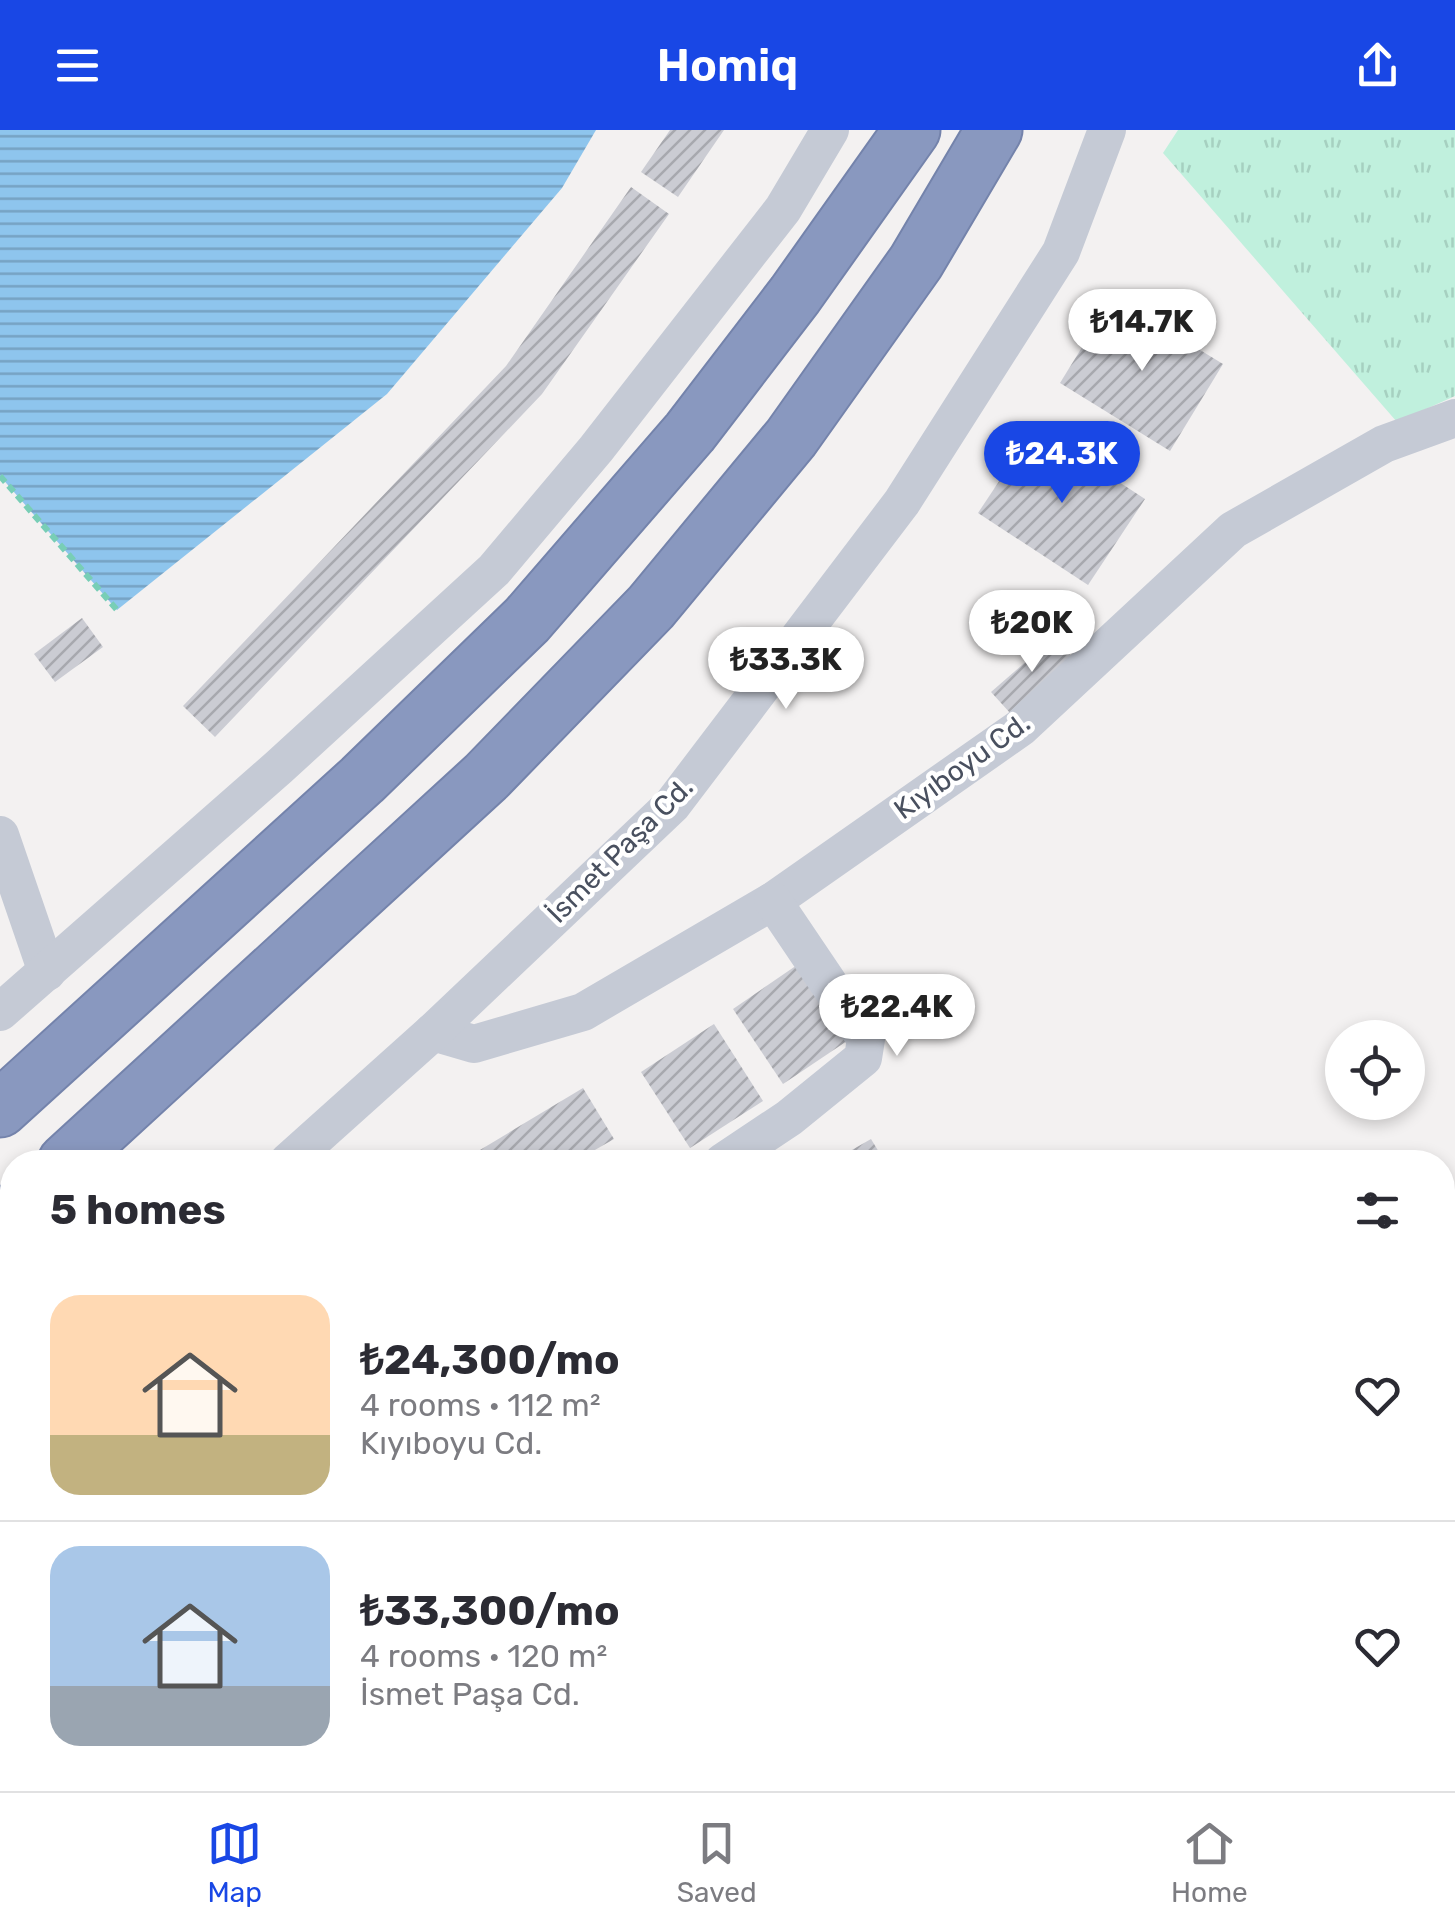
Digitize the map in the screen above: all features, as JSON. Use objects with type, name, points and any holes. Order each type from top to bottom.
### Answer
[{"type":"highway","points":[[0,1109],[362,780],[527,620],[690,432],[806,280],[912,130]]},
{"type":"highway","points":[[79,1150],[486,777],[652,608],[792,438],[916,262],[994,130]]},
{"type":"street","points":[[0,1012],[279,767],[494,570],[596,449],[783,209],[830,130]]},
{"type":"street","name":"İsmet Paşa Cd.","points":[[301,1150],[433,1032],[672,805],[902,502],[1061,252],[1107,130]]},
{"type":"street","name":"Kıyıboyu Cd.","points":[[433,1032],[474,1044],[583,1012],[773,901],[1020,728],[1233,530],[1384,444],[1455,418]]},
{"type":"street","points":[[0,835],[47,972]]},
{"type":"street","points":[[742,1150],[789,1118],[863,1058],[866,1039],[773,901]]},
{"type":"path","points":[[0,476],[117,610]]},
{"type":"green space","points":[[1178,130],[1455,130],[1455,396],[1397,422],[1163,153]]},
{"type":"water","points":[[0,130],[596,130],[562,188],[387,394],[117,610],[0,476]]},
{"type":"building","points":[[670,130],[724,130],[678,197],[641,172]]},
{"type":"building","points":[[631,187],[669,214],[542,394],[215,737],[183,706],[506,366]]},
{"type":"building","points":[[1113,297],[1223,364],[1170,451],[1060,383]]},
{"type":"building","points":[[1035,427],[1145,499],[1088,585],[978,513]]},
{"type":"building","points":[[82,618],[103,647],[55,682],[34,654]]},
{"type":"building","points":[[1054,637],[1073,658],[1011,714],[991,692]]},
{"type":"building","points":[[800,963],[850,1039],[783,1084],[733,1009]]},
{"type":"building","points":[[714,1024],[763,1101],[690,1148],[641,1072]]},
{"type":"building","points":[[583,1088],[614,1139],[595,1150],[480,1150]]},
{"type":"building","points":[[871,1139],[878,1150],[852,1150]]}]
